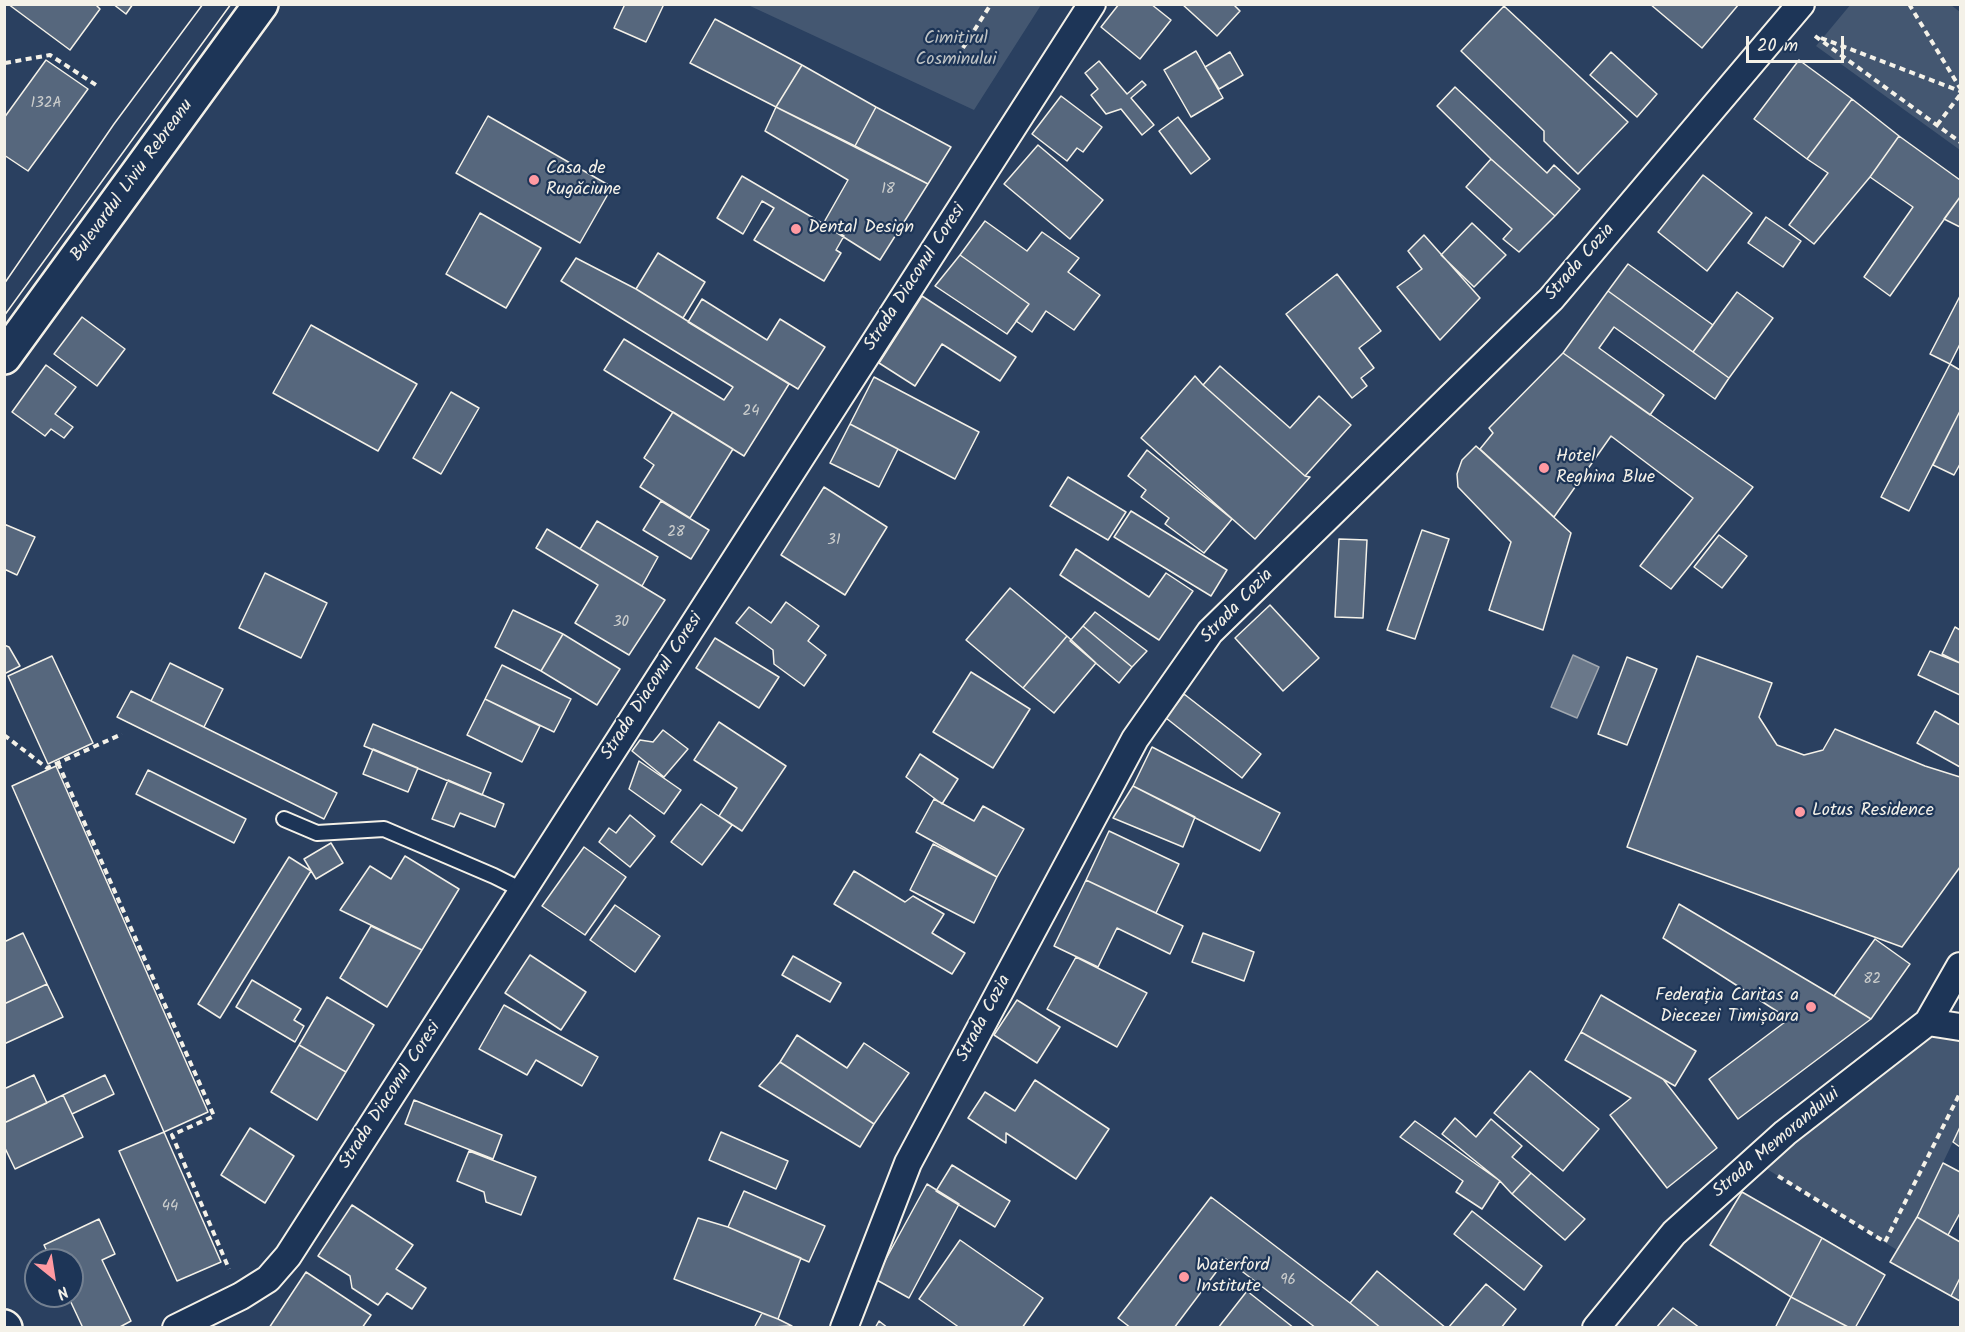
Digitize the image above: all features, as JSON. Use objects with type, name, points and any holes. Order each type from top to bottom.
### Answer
[{"type":"main road","name":"Bulevardul Liviu Rebreanu","points":[[4,357],[261,4]]},
{"type":"street","name":"Strada Diaconul Coresi","points":[[176,1328],[268,1280],[288,1256],[1092,4]]},
{"type":"street","name":"Strada Cozia","points":[[844,1328],[908,1163],[1135,739],[1210,632],[1551,299],[1801,4]]},
{"type":"street","name":"Strada Memorandului","points":[[1596,1328],[1674,1233],[1785,1133],[1928,1022],[1960,966]]},
{"type":"street","points":[[1928,1022],[1960,1027]]},
{"type":"lane","points":[[284,819],[316,833],[384,829],[494,876],[522,891]]},
{"type":"path","points":[[963,48],[991,4]]},
{"type":"path","points":[[1909,4],[1960,91]]},
{"type":"path","points":[[1960,91],[1815,36],[1960,142]]},
{"type":"path","points":[[5,63],[50,55],[96,85]]},
{"type":"path","points":[[1937,125],[1960,91]]},
{"type":"path","points":[[4,735],[47,768],[122,734]]},
{"type":"path","points":[[58,763],[214,1116],[172,1135],[233,1277]]},
{"type":"path","points":[[1754,1161],[1884,1242],[1960,1093]]},
{"type":"green space","points":[[1851,4],[1951,5],[1960,12],[1960,150],[1816,46]]},
{"type":"green space","name":"Cimitirul Cosminului","points":[[748,5],[1041,5],[974,110]]},
{"type":"green space","points":[[1928,1022],[1960,1027],[1960,1127],[1917,1217],[1897,1250],[1754,1161]]},
{"type":"shaded area","points":[[1573,655],[1599,667],[1577,718],[1551,707]]},
{"type":"building","points":[[8,4],[95,4],[100,9],[70,50]]},
{"type":"building","points":[[113,4],[133,4],[126,14]]},
{"type":"building","points":[[625,4],[664,4],[646,42],[614,28]]},
{"type":"building","points":[[1119,4],[1151,4],[1171,20],[1140,59],[1101,27]]},
{"type":"building","points":[[1182,4],[1233,4],[1240,11],[1217,36]]},
{"type":"building","points":[[1650,4],[1739,4],[1702,48]]},
{"type":"building","points":[[1504,6],[1628,122],[1578,174],[1544,141],[1544,131],[1461,51]]},
{"type":"building","points":[[715,19],[802,65],[776,107],[690,63]]},
{"type":"building","points":[[1196,51],[1223,98],[1191,117],[1164,70]]},
{"type":"building","points":[[1230,52],[1243,75],[1219,89],[1205,67]]},
{"type":"building","points":[[1611,52],[1657,94],[1637,117],[1590,75]]},
{"type":"building","points":[[46,60],[88,89],[28,171],[4,155],[4,118]]},
{"type":"building","points":[[1799,60],[1852,99],[1807,159],[1754,119]]},
{"type":"building","points":[[1099,61],[1127,94],[1142,81],[1146,85],[1131,98],[1154,125],[1142,135],[1121,109],[1106,114],[1091,95],[1098,89],[1085,73]]},
{"type":"building","points":[[802,65],[876,107],[855,146],[776,107]]},
{"type":"building","points":[[1455,87],[1547,173],[1554,165],[1580,189],[1555,216],[1491,159],[1437,106]]},
{"type":"building","points":[[1061,96],[1102,127],[1083,152],[1077,148],[1067,161],[1032,134]]},
{"type":"building","points":[[1852,99],[1899,136],[1870,177],[1814,244],[1789,225],[1828,173],[1807,159]]},
{"type":"building","points":[[776,107],[928,184],[880,260],[823,224],[848,180],[765,131]]},
{"type":"building","points":[[876,107],[951,147],[928,184],[855,146]]},
{"type":"building","name":"Casa de Rugăciune","points":[[488,116],[612,187],[580,243],[456,173]]},
{"type":"building","points":[[1178,117],[1210,159],[1191,174],[1159,131]]},
{"type":"building","points":[[1899,136],[1960,180],[1960,197],[1890,296],[1864,277],[1913,207],[1870,177]]},
{"type":"building","points":[[1038,145],[1103,200],[1070,239],[1004,184]]},
{"type":"building","points":[[1491,159],[1555,216],[1519,252],[1503,239],[1512,229],[1466,187]]},
{"type":"building","points":[[1703,175],[1752,213],[1707,271],[1658,232]]},
{"type":"building","name":"Dental Design","points":[[742,176],[844,236],[836,250],[841,253],[824,281],[754,240],[774,208],[762,201],[743,234],[717,218]]},
{"type":"building","points":[[1960,197],[1960,227],[1944,219]]},
{"type":"building","points":[[480,213],[541,248],[506,308],[446,274]]},
{"type":"building","points":[[1766,217],[1801,241],[1783,267],[1748,243]]},
{"type":"building","points":[[985,221],[1027,251],[1042,232],[1079,258],[1068,272],[1100,295],[1074,330],[1046,311],[1032,332],[1016,321],[1029,304],[960,255]]},
{"type":"building","points":[[1472,223],[1506,255],[1474,287],[1441,255]]},
{"type":"building","points":[[1424,235],[1480,298],[1440,340],[1397,287],[1422,269],[1408,251]]},
{"type":"building","points":[[658,253],[705,282],[683,318],[636,289]]},
{"type":"building","points":[[960,255],[1029,304],[1007,334],[935,286]]},
{"type":"building","points":[[576,258],[636,289],[789,384],[744,456],[604,370],[624,339],[724,400],[733,387],[561,281]]},
{"type":"building","points":[[1628,264],[1713,325],[1693,352],[1608,291]]},
{"type":"building","points":[[1337,274],[1381,331],[1359,348],[1374,368],[1361,378],[1367,386],[1352,398],[1286,314]]},
{"type":"building","points":[[1608,291],[1729,378],[1715,399],[1614,327],[1599,348],[1664,395],[1650,415],[1563,353]]},
{"type":"building","points":[[1737,292],[1773,318],[1729,378],[1693,352]]},
{"type":"building","points":[[922,296],[1016,357],[1000,381],[942,344],[915,386],[879,363]]},
{"type":"building","points":[[1960,296],[1960,344],[1950,364],[1930,354]]},
{"type":"building","points":[[702,299],[767,340],[780,319],[825,347],[798,389],[688,322]]},
{"type":"building","points":[[82,317],[125,349],[97,386],[54,354]]},
{"type":"building","points":[[311,325],[417,384],[378,451],[273,393]]},
{"type":"building","name":"Hotel Reghina Blue","points":[[1563,353],[1753,487],[1671,589],[1640,566],[1693,498],[1611,436],[1554,517],[1480,449],[1493,433],[1489,428]]},
{"type":"building","points":[[1950,364],[1960,370],[1960,411],[1909,511],[1881,497]]},
{"type":"building","points":[[46,365],[76,387],[55,414],[73,427],[64,438],[51,429],[45,436],[12,412]]},
{"type":"building","points":[[1220,366],[1290,428],[1319,396],[1351,425],[1305,476],[1203,385]]},
{"type":"building","points":[[1195,376],[1305,476],[1310,477],[1255,539],[1141,438]]},
{"type":"building","points":[[874,377],[979,432],[955,479],[850,424]]},
{"type":"building","points":[[451,392],[479,408],[441,474],[413,458]]},
{"type":"building","points":[[1960,411],[1960,464],[1954,475],[1933,465]]},
{"type":"building","points":[[673,412],[733,449],[690,518],[640,487],[654,465],[644,458]]},
{"type":"building","points":[[850,424],[898,449],[879,487],[830,463]]},
{"type":"building","points":[[1476,446],[1571,533],[1543,630],[1489,610],[1511,542],[1458,487],[1457,474],[1462,460]]},
{"type":"building","points":[[1147,450],[1232,519],[1204,553],[1165,524],[1169,518],[1141,497],[1146,490],[1128,476]]},
{"type":"building","points":[[1068,477],[1126,512],[1108,540],[1050,506]]},
{"type":"building","points":[[824,487],[887,527],[845,595],[781,555]]},
{"type":"building","points":[[661,501],[709,530],[691,559],[643,530]]},
{"type":"building","points":[[1131,511],[1227,570],[1211,596],[1114,537]]},
{"type":"building","points":[[597,521],[658,557],[642,586],[580,549]]},
{"type":"building","points":[[4,524],[35,537],[17,575],[4,569]]},
{"type":"building","points":[[547,529],[665,600],[629,655],[575,623],[598,585],[536,548]]},
{"type":"building","points":[[1422,530],[1449,539],[1415,639],[1387,630]]},
{"type":"building","points":[[1719,535],[1747,556],[1722,588],[1694,567]]},
{"type":"building","points":[[1339,539],[1367,540],[1363,618],[1335,617]]},
{"type":"building","points":[[1076,549],[1149,597],[1166,573],[1193,591],[1159,640],[1060,575]]},
{"type":"building","points":[[265,573],[327,603],[301,658],[239,628]]},
{"type":"building","points":[[1010,588],[1067,636],[1023,688],[966,640]]},
{"type":"building","points":[[786,602],[819,626],[808,641],[826,655],[804,686],[774,664],[773,650],[736,623],[749,607],[771,623]]},
{"type":"building","points":[[1270,605],[1319,658],[1283,691],[1235,638]]},
{"type":"building","points":[[513,610],[563,634],[541,671],[495,647]]},
{"type":"building","points":[[1095,612],[1147,651],[1132,667],[1083,626]]},
{"type":"building","points":[[1083,626],[1132,667],[1119,683],[1070,641]]},
{"type":"building","points":[[1955,627],[1960,630],[1960,663],[1942,654]]},
{"type":"building","points":[[563,634],[620,669],[597,705],[541,671]]},
{"type":"building","points":[[1067,636],[1096,663],[1054,713],[1023,688]]},
{"type":"building","points":[[715,638],[779,677],[759,708],[696,668]]},
{"type":"building","points":[[4,645],[9,647],[20,666],[4,674]]},
{"type":"building","points":[[1930,651],[1960,663],[1960,695],[1918,675]]},
{"type":"building","points":[[52,656],[93,743],[48,764],[8,676]]},
{"type":"building","name":"Lotus Residence","points":[[1697,656],[1772,683],[1759,717],[1777,745],[1804,755],[1823,750],[1835,729],[1925,766],[1960,777],[1960,867],[1902,947],[1627,847]]},
{"type":"building","points":[[1627,657],[1657,669],[1627,745],[1598,734]]},
{"type":"building","points":[[170,663],[223,689],[204,727],[151,701]]},
{"type":"building","points":[[502,665],[571,699],[554,732],[485,699]]},
{"type":"building","points":[[971,672],[1030,709],[993,768],[933,732]]},
{"type":"building","points":[[131,691],[337,793],[324,819],[117,717]]},
{"type":"building","points":[[1184,694],[1261,754],[1242,778],[1166,718]]},
{"type":"building","points":[[485,699],[540,726],[522,762],[467,735]]},
{"type":"building","points":[[1935,711],[1960,725],[1960,767],[1917,743]]},
{"type":"building","points":[[719,722],[786,766],[742,831],[719,816],[737,788],[694,760]]},
{"type":"building","points":[[373,724],[491,773],[482,795],[364,746]]},
{"type":"building","points":[[663,730],[688,749],[664,777],[632,751],[640,740],[653,742]]},
{"type":"building","points":[[1152,747],[1280,813],[1260,851],[1133,786]]},
{"type":"building","points":[[373,749],[418,768],[408,792],[363,774]]},
{"type":"building","points":[[920,754],[958,779],[942,804],[906,777]]},
{"type":"building","points":[[639,761],[681,790],[664,814],[629,789]]},
{"type":"building","points":[[56,766],[208,1112],[164,1132],[12,786]]},
{"type":"building","points":[[148,770],[246,819],[234,843],[136,794]]},
{"type":"building","points":[[448,780],[504,804],[495,827],[460,813],[454,827],[432,819]]},
{"type":"building","points":[[1133,786],[1195,817],[1183,847],[1113,818]]},
{"type":"building","points":[[934,799],[974,821],[983,806],[1024,829],[997,877],[916,832]]},
{"type":"building","points":[[701,804],[732,825],[702,865],[671,842]]},
{"type":"building","points":[[630,815],[655,836],[630,867],[599,842],[609,828],[616,833]]},
{"type":"building","points":[[1109,831],[1179,864],[1156,913],[1086,880]]},
{"type":"building","points":[[331,843],[343,863],[316,879],[304,859]]},
{"type":"building","points":[[933,844],[997,877],[974,923],[910,890]]},
{"type":"building","points":[[584,847],[626,877],[585,935],[542,906]]},
{"type":"building","points":[[405,856],[459,889],[422,950],[340,910],[370,866],[391,879]]},
{"type":"building","points":[[289,857],[311,871],[220,1018],[198,1004]]},
{"type":"building","points":[[854,871],[905,902],[913,896],[944,914],[932,933],[965,953],[952,974],[834,904]]},
{"type":"building","points":[[1086,880],[1183,926],[1170,954],[1117,928],[1098,967],[1054,946]]},
{"type":"building","name":"Federația Caritas a Diecezei Timișoara","points":[[1679,904],[1871,1019],[1738,1119],[1709,1079],[1789,1019],[1663,938]]},
{"type":"building","points":[[615,905],[660,936],[635,972],[590,940]]},
{"type":"building","points":[[371,926],[422,950],[387,1007],[340,978]]},
{"type":"building","points":[[23,933],[47,984],[4,1004],[4,942]]},
{"type":"building","points":[[1203,933],[1254,952],[1244,981],[1192,962]]},
{"type":"building","points":[[1875,939],[1910,964],[1871,1019],[1834,996]]},
{"type":"building","points":[[530,955],[586,992],[561,1030],[505,993]]},
{"type":"building","points":[[793,956],[841,983],[830,1002],[782,975]]},
{"type":"building","points":[[1076,957],[1147,993],[1117,1047],[1047,1009]]},
{"type":"building","points":[[252,980],[301,1009],[294,1020],[304,1026],[295,1042],[236,1007]]},
{"type":"building","points":[[47,984],[63,1017],[4,1044],[4,1004]]},
{"type":"building","points":[[1601,995],[1696,1051],[1675,1086],[1581,1032]]},
{"type":"building","points":[[327,997],[374,1025],[346,1072],[299,1045]]},
{"type":"building","points":[[1017,1000],[1060,1027],[1037,1063],[994,1035]]},
{"type":"building","points":[[504,1005],[598,1057],[582,1086],[536,1060],[527,1075],[479,1049]]},
{"type":"building","points":[[1581,1032],[1663,1079],[1717,1148],[1667,1188],[1610,1115],[1631,1098],[1565,1060]]},
{"type":"building","points":[[797,1035],[847,1068],[864,1043],[909,1073],[874,1124],[780,1062]]},
{"type":"building","points":[[299,1045],[346,1072],[317,1120],[271,1092]]},
{"type":"building","points":[[780,1062],[874,1124],[860,1147],[759,1086]]},
{"type":"building","points":[[1530,1071],[1599,1129],[1563,1171],[1494,1113]]},
{"type":"building","points":[[34,1075],[47,1103],[4,1123],[4,1089]]},
{"type":"building","points":[[105,1075],[114,1094],[72,1114],[63,1095]]},
{"type":"building","points":[[1035,1080],[1109,1129],[1076,1179],[1006,1133],[1006,1143],[968,1118],[985,1092],[1015,1111]]},
{"type":"building","points":[[63,1095],[83,1137],[15,1169],[4,1146],[4,1123]]},
{"type":"building","points":[[414,1100],[502,1135],[493,1159],[405,1124]]},
{"type":"building","points":[[1455,1118],[1476,1137],[1491,1119],[1522,1146],[1512,1157],[1531,1173],[1512,1194],[1500,1181],[1442,1134]]},
{"type":"building","points":[[1415,1121],[1500,1181],[1482,1209],[1456,1192],[1463,1181],[1400,1137]]},
{"type":"building","points":[[1960,1127],[1960,1147],[1953,1142]]},
{"type":"building","points":[[250,1128],[294,1156],[265,1203],[221,1175]]},
{"type":"building","points":[[164,1132],[221,1262],[177,1281],[119,1151]]},
{"type":"building","points":[[721,1132],[788,1161],[776,1189],[709,1160]]},
{"type":"building","points":[[469,1151],[536,1177],[521,1215],[486,1202],[484,1192],[457,1181]]},
{"type":"building","points":[[1943,1163],[1960,1172],[1960,1213],[1948,1235],[1917,1217]]},
{"type":"building","points":[[952,1165],[1010,1201],[995,1227],[936,1191]]},
{"type":"building","points":[[1531,1173],[1585,1219],[1565,1240],[1512,1194]]},
{"type":"building","points":[[927,1184],[959,1204],[909,1298],[875,1279]]},
{"type":"building","points":[[744,1191],[825,1226],[809,1262],[728,1227]]},
{"type":"building","points":[[1742,1192],[1822,1238],[1791,1297],[1710,1245]]},
{"type":"building","points":[[1211,1197],[1381,1328],[1316,1328],[1226,1259],[1174,1328],[1131,1328],[1118,1318]]},
{"type":"building","points":[[352,1205],[413,1245],[396,1269],[426,1288],[412,1309],[387,1293],[378,1305],[352,1288],[350,1276],[318,1256]]},
{"type":"building","points":[[1472,1211],[1542,1266],[1524,1290],[1454,1234]]},
{"type":"building","points":[[1917,1217],[1960,1242],[1960,1278],[1951,1296],[1890,1262]]},
{"type":"building","points":[[698,1218],[728,1227],[801,1258],[778,1319],[674,1279]]},
{"type":"building","points":[[99,1219],[115,1254],[102,1260],[131,1321],[118,1328],[83,1328],[74,1308],[84,1308],[84,1248],[45,1248],[44,1245]]},
{"type":"building","points":[[1822,1238],[1885,1275],[1855,1328],[1850,1328],[1791,1297]]},
{"type":"building","points":[[960,1240],[1043,1298],[1022,1328],[960,1328],[919,1299]]},
{"type":"building","points":[[1377,1271],[1446,1328],[1381,1328],[1350,1303]]},
{"type":"building","points":[[306,1272],[371,1315],[362,1328],[269,1328]]},
{"type":"building","points":[[1960,1278],[1960,1301],[1951,1296]]},
{"type":"building","points":[[1486,1284],[1516,1309],[1501,1328],[1448,1328]]},
{"type":"building","points":[[1247,1291],[1294,1328],[1218,1328]]},
{"type":"building","points":[[1791,1297],[1850,1328],[1775,1328]]},
{"type":"building","points":[[1673,1308],[1700,1328],[1656,1328]]},
{"type":"building","points":[[762,1313],[778,1319],[792,1326],[754,1328]]},
{"type":"building","points":[[879,1321],[888,1328],[875,1328]]},
{"type":"tram line","points":[[4,284],[114,124],[203,4]]},
{"type":"tram line","points":[[4,316],[231,4]]},
{"type":"place","name":"Casa de Rugăciune","points":[[534,180]]},
{"type":"place","name":"Dental Design","points":[[796,229]]},
{"type":"place","name":"Hotel Reghina Blue","points":[[1544,468]]},
{"type":"place","name":"Lotus Residence","points":[[1800,812]]},
{"type":"place","name":"Federația Caritas a Diecezei Timișoara","points":[[1811,1007]]},
{"type":"place","name":"Waterford Institute","points":[[1184,1277]]}]
